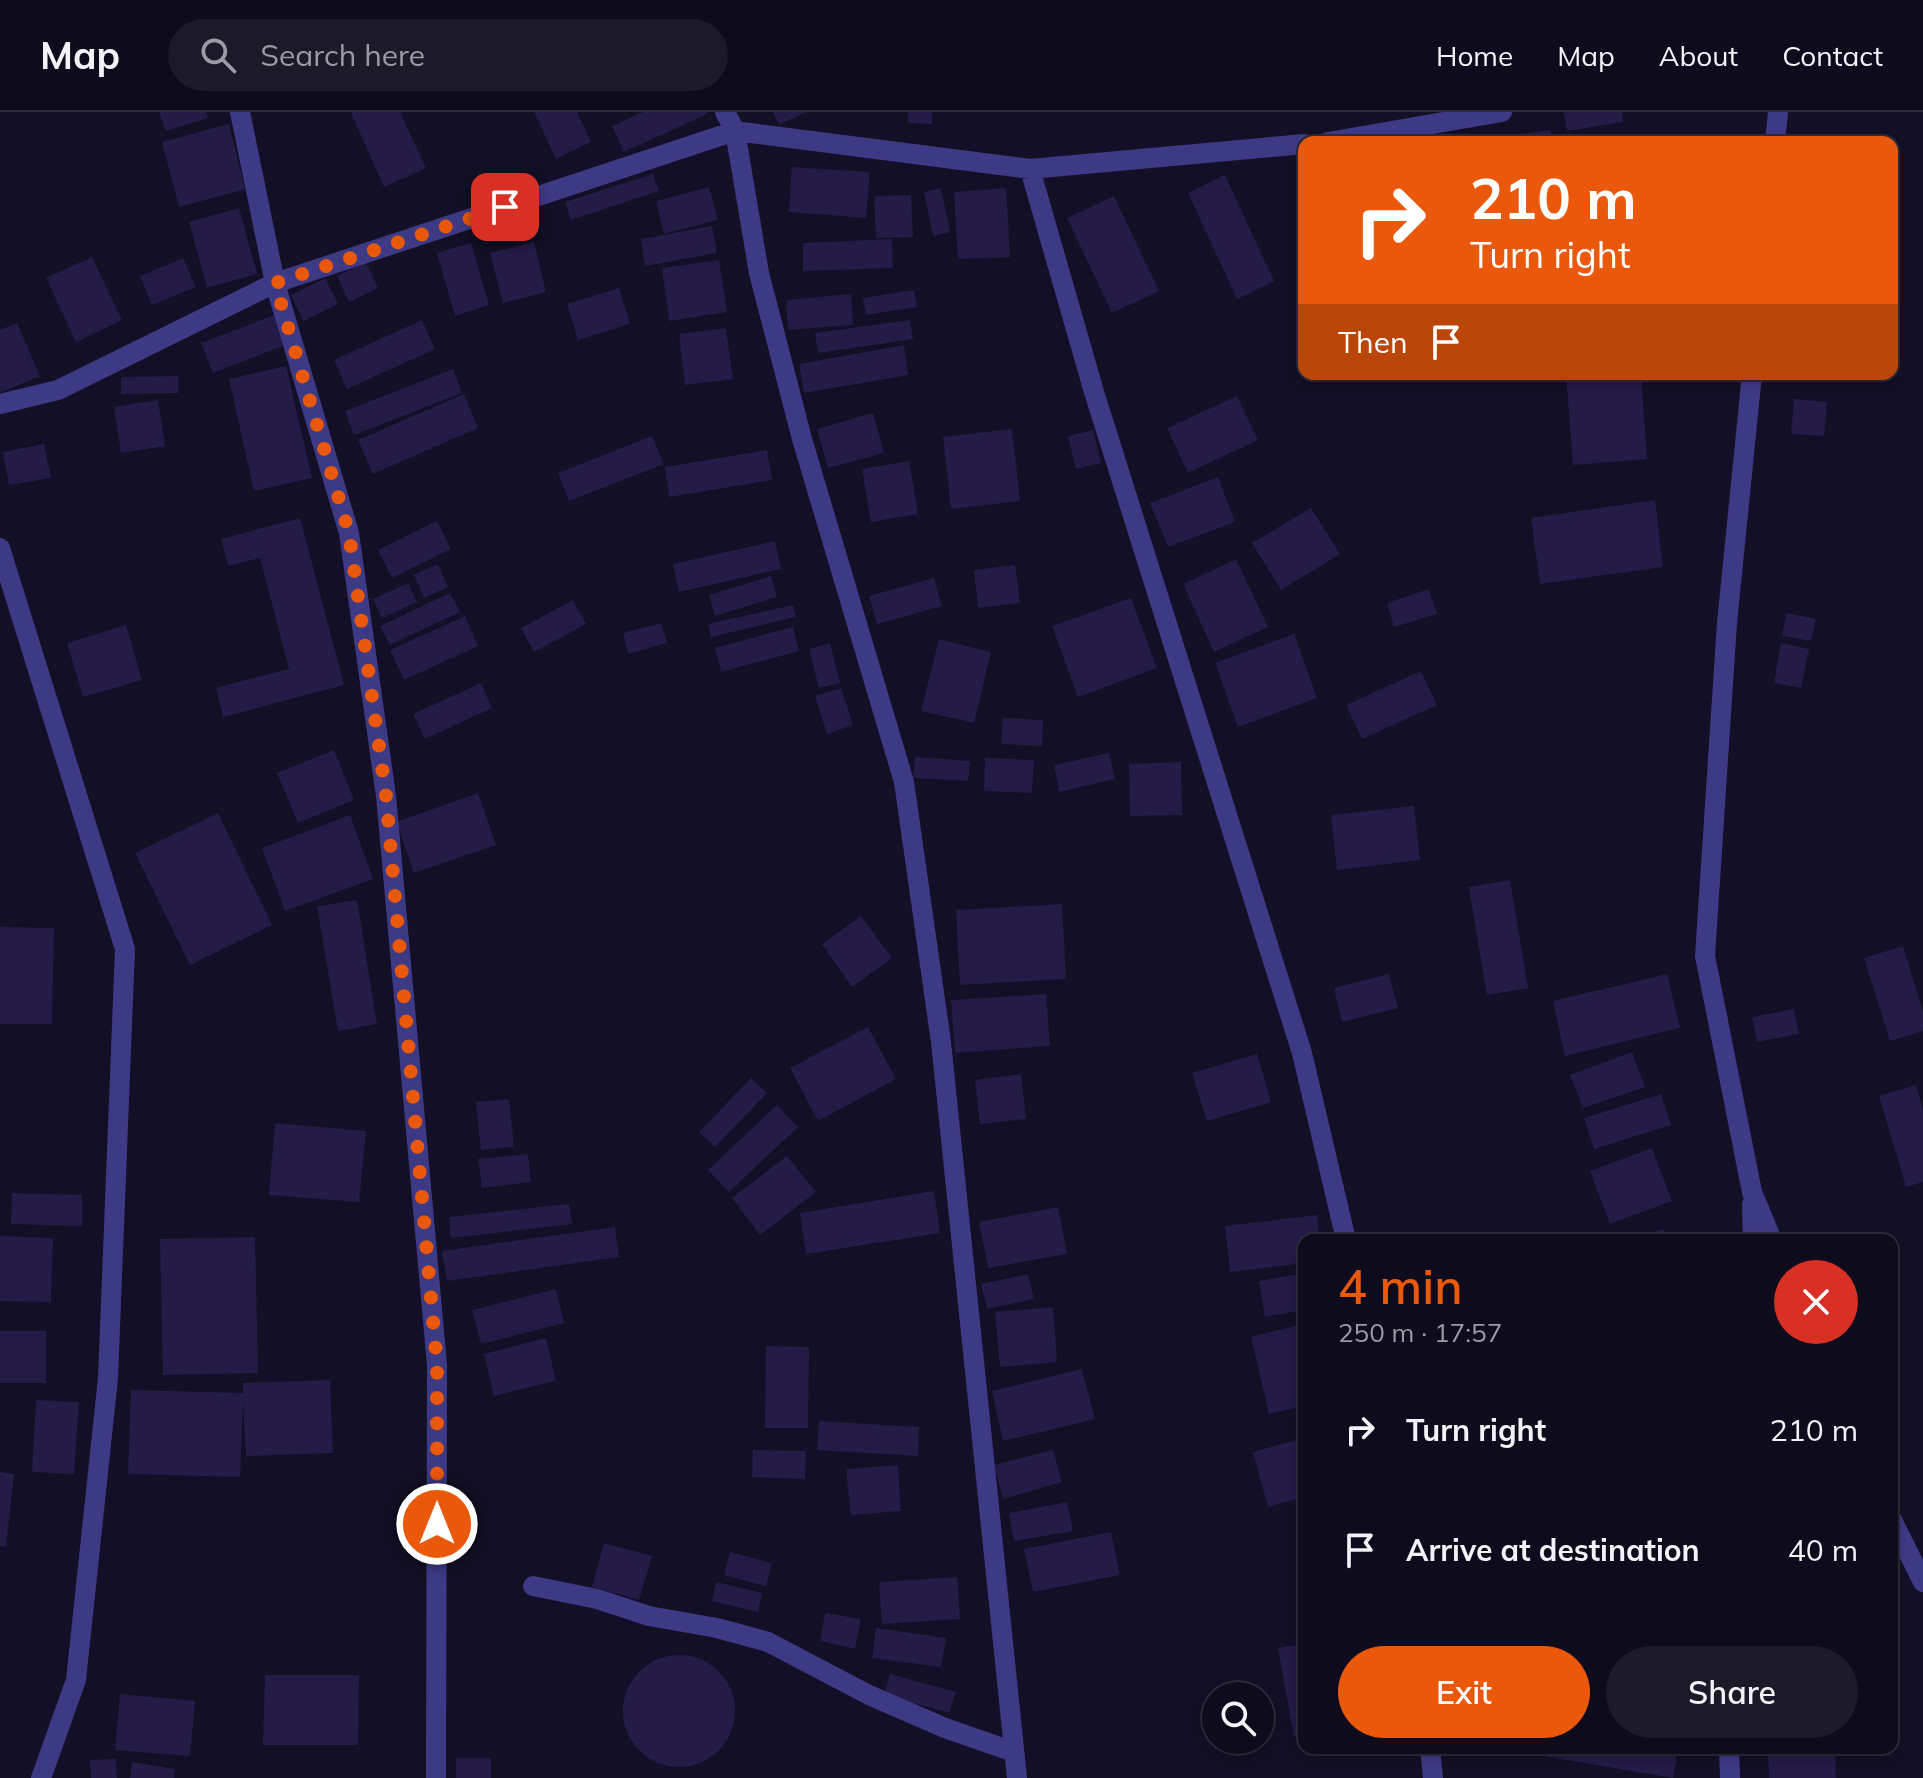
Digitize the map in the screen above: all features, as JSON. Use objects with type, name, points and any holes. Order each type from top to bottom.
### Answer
[{"type":"street","points":[[240,112],[275,283],[349,533],[386,796],[437,1365],[436,1778]]},
{"type":"street","points":[[725,112],[735,131],[763,288],[802,439],[904,782],[941,1042],[1017,1778]]},
{"type":"street","points":[[1363,136],[1502,112]]},
{"type":"street","points":[[1776,136],[1778,112]]},
{"type":"street","points":[[0,404],[58,390],[275,283],[735,131],[1030,169],[1298,145]]},
{"type":"street","points":[[1030,169],[1099,407],[1302,1053],[1345,1234]]},
{"type":"street","points":[[1751,380],[1727,623],[1705,956],[1752,1192],[1753,1234]]},
{"type":"street","points":[[0,548],[125,949],[108,1378],[76,1680],[41,1778]]},
{"type":"street","points":[[1752,1192],[1770,1234]]},
{"type":"street","points":[[1898,1532],[1923,1582]]},
{"type":"street","points":[[533,1586],[768,1642],[869,1695],[945,1728],[1014,1752]]},
{"type":"street","points":[[1431,1754],[1433,1778]]},
{"type":"street","points":[[1729,1754],[1730,1778]]},
{"type":"building","points":[[159,112],[206,112],[208,118],[166,131]]},
{"type":"building","points":[[353,112],[400,112],[426,168],[384,187]]},
{"type":"building","points":[[534,112],[577,112],[591,142],[556,159]]},
{"type":"building","points":[[643,112],[707,114],[624,152],[612,126]]},
{"type":"building","points":[[773,112],[806,112],[779,125]]},
{"type":"building","points":[[908,112],[932,112],[932,124],[908,123]]},
{"type":"building","points":[[1564,112],[1622,112],[1623,122],[1567,131]]},
{"type":"building","points":[[229,124],[245,189],[179,207],[162,142]]},
{"type":"building","points":[[1550,130],[1551,136],[1506,136]]},
{"type":"building","points":[[792,167],[870,172],[866,218],[789,212]]},
{"type":"building","points":[[653,174],[659,191],[571,220],[565,202]]},
{"type":"building","points":[[1225,175],[1274,281],[1237,299],[1188,193]]},
{"type":"building","points":[[709,187],[718,220],[664,234],[656,201]]},
{"type":"building","points":[[941,188],[950,232],[933,236],[924,192]]},
{"type":"building","points":[[1006,188],[1010,257],[958,259],[954,192]]},
{"type":"building","points":[[911,195],[913,237],[876,238],[874,196]]},
{"type":"building","points":[[1114,196],[1159,291],[1112,313],[1067,218]]},
{"type":"building","points":[[239,208],[257,274],[207,288],[189,222]]},
{"type":"building","points":[[712,226],[717,253],[645,266],[641,239]]},
{"type":"building","points":[[892,239],[893,268],[803,271],[803,243]]},
{"type":"building","points":[[534,242],[546,292],[503,303],[490,253]]},
{"type":"building","points":[[471,243],[489,305],[455,316],[437,253]]},
{"type":"building","points":[[92,257],[122,320],[76,342],[46,278]]},
{"type":"building","points":[[183,258],[196,287],[152,305],[140,276]]},
{"type":"building","points":[[719,260],[727,312],[669,321],[662,268]]},
{"type":"building","points":[[366,262],[378,288],[349,302],[337,276]]},
{"type":"building","points":[[325,278],[338,304],[303,321],[291,295]]},
{"type":"building","points":[[619,288],[630,324],[578,340],[567,304]]},
{"type":"building","points":[[914,290],[917,307],[866,315],[863,298]]},
{"type":"building","points":[[851,294],[853,325],[788,330],[786,300]]},
{"type":"building","points":[[274,315],[285,345],[213,373],[201,343]]},
{"type":"building","points":[[422,320],[435,349],[347,389],[334,360]]},
{"type":"building","points":[[910,320],[913,339],[818,353],[815,333]]},
{"type":"building","points":[[17,323],[40,376],[0,393],[0,330]]},
{"type":"building","points":[[726,328],[733,379],[685,385],[679,334]]},
{"type":"building","points":[[904,345],[908,375],[804,393],[799,364]]},
{"type":"building","points":[[286,366],[312,478],[254,491],[229,379]]},
{"type":"building","points":[[453,369],[462,393],[354,435],[345,411]]},
{"type":"building","points":[[178,376],[178,393],[121,394],[121,377]]},
{"type":"building","points":[[1566,380],[1641,380],[1647,459],[1573,465]]},
{"type":"building","points":[[464,394],[478,428],[373,474],[358,440]]},
{"type":"building","points":[[1237,396],[1258,440],[1188,473],[1167,428]]},
{"type":"building","points":[[1794,399],[1827,402],[1824,436],[1791,434]]},
{"type":"building","points":[[158,400],[165,446],[121,453],[114,407]]},
{"type":"building","points":[[873,413],[884,453],[828,468],[817,429]]},
{"type":"building","points":[[1012,429],[1020,501],[951,509],[943,437]]},
{"type":"building","points":[[1093,430],[1101,463],[1076,469],[1068,436]]},
{"type":"building","points":[[652,436],[664,464],[569,501],[558,473]]},
{"type":"building","points":[[44,444],[51,478],[9,485],[3,452]]},
{"type":"building","points":[[767,450],[772,480],[669,497],[665,467]]},
{"type":"building","points":[[909,461],[918,514],[871,522],[862,469]]},
{"type":"building","points":[[1218,477],[1235,522],[1168,547],[1150,503]]},
{"type":"building","points":[[1655,500],[1663,567],[1540,584],[1531,518]]},
{"type":"building","points":[[1311,508],[1340,554],[1281,590],[1252,543]]},
{"type":"building","points":[[300,518],[344,685],[223,717],[216,688],[289,669],[260,558],[228,566],[221,539]]},
{"type":"building","points":[[437,521],[451,549],[392,578],[378,550]]},
{"type":"building","points":[[775,541],[781,569],[679,592],[673,564]]},
{"type":"building","points":[[1236,559],[1268,627],[1214,652],[1183,584]]},
{"type":"building","points":[[438,564],[448,587],[424,598],[414,575]]},
{"type":"building","points":[[1015,565],[1020,603],[978,608],[974,570]]},
{"type":"building","points":[[771,576],[777,597],[715,616],[709,595]]},
{"type":"building","points":[[934,578],[942,606],[877,624],[869,596]]},
{"type":"building","points":[[408,583],[417,602],[382,618],[373,599]]},
{"type":"building","points":[[1429,589],[1437,614],[1394,627],[1387,603]]},
{"type":"building","points":[[450,593],[460,612],[390,645],[380,626]]},
{"type":"building","points":[[1131,598],[1157,668],[1078,697],[1052,626]]},
{"type":"building","points":[[573,600],[586,624],[534,652],[521,628]]},
{"type":"building","points":[[793,605],[796,617],[711,637],[708,624]]},
{"type":"building","points":[[1786,613],[1816,619],[1811,641],[1782,636]]},
{"type":"building","points":[[465,616],[478,646],[404,680],[390,650]]},
{"type":"building","points":[[661,623],[667,643],[628,654],[623,633]]},
{"type":"building","points":[[126,625],[142,680],[83,697],[67,643]]},
{"type":"building","points":[[793,627],[799,651],[721,672],[715,648]]},
{"type":"building","points":[[1294,634],[1317,698],[1238,727],[1215,663]]},
{"type":"building","points":[[939,639],[991,652],[974,723],[921,711]]},
{"type":"building","points":[[830,643],[840,683],[819,688],[809,649]]},
{"type":"building","points":[[1781,643],[1809,649],[1801,688],[1774,683]]},
{"type":"building","points":[[1421,671],[1437,705],[1362,739],[1346,705]]},
{"type":"building","points":[[481,683],[492,708],[425,739],[413,714]]},
{"type":"building","points":[[841,688],[853,725],[827,734],[815,696]]},
{"type":"building","points":[[1003,718],[1043,720],[1042,746],[1001,744]]},
{"type":"building","points":[[334,750],[354,800],[298,823],[277,773]]},
{"type":"building","points":[[1109,753],[1115,779],[1059,792],[1054,765]]},
{"type":"building","points":[[915,757],[970,761],[968,781],[913,778]]},
{"type":"building","points":[[985,758],[1034,760],[1032,793],[984,791]]},
{"type":"building","points":[[1181,762],[1182,815],[1130,816],[1129,764]]},
{"type":"building","points":[[478,793],[496,845],[414,873],[396,822]]},
{"type":"building","points":[[1414,806],[1420,860],[1337,870],[1331,815]]},
{"type":"building","points":[[218,813],[272,925],[190,965],[135,853]]},
{"type":"building","points":[[350,815],[373,879],[285,911],[262,848]]},
{"type":"building","points":[[1510,880],[1528,988],[1487,995],[1469,887]]},
{"type":"building","points":[[357,900],[377,1024],[338,1031],[317,906]]},
{"type":"building","points":[[1062,904],[1066,979],[960,985],[956,910]]},
{"type":"building","points":[[861,916],[892,958],[852,987],[822,944]]},
{"type":"building","points":[[0,927],[54,928],[52,1024],[0,1024]]},
{"type":"building","points":[[1903,946],[1923,1012],[1923,1031],[1890,1041],[1864,958]]},
{"type":"building","points":[[1389,974],[1398,1008],[1342,1022],[1334,988]]},
{"type":"building","points":[[1667,974],[1680,1028],[1565,1056],[1553,1001]]},
{"type":"building","points":[[1046,994],[1050,1046],[955,1053],[951,1000]]},
{"type":"building","points":[[1794,1009],[1799,1034],[1757,1042],[1752,1017]]},
{"type":"building","points":[[868,1027],[896,1079],[818,1121],[790,1068]]},
{"type":"building","points":[[1632,1052],[1645,1087],[1583,1108],[1570,1075]]},
{"type":"building","points":[[1257,1054],[1271,1102],[1207,1121],[1192,1073]]},
{"type":"building","points":[[1021,1074],[1026,1119],[980,1124],[975,1080]]},
{"type":"building","points":[[751,1078],[767,1093],[715,1147],[699,1132]]},
{"type":"building","points":[[1916,1085],[1923,1110],[1923,1182],[1906,1187],[1879,1096]]},
{"type":"building","points":[[1661,1094],[1671,1125],[1594,1149],[1584,1118]]},
{"type":"building","points":[[509,1099],[514,1147],[481,1150],[476,1102]]},
{"type":"building","points":[[777,1105],[798,1127],[729,1192],[708,1170]]},
{"type":"building","points":[[275,1123],[366,1131],[359,1202],[269,1195]]},
{"type":"building","points":[[1652,1148],[1672,1201],[1610,1224],[1590,1171]]},
{"type":"building","points":[[528,1154],[531,1182],[482,1188],[478,1159]]},
{"type":"building","points":[[787,1156],[816,1192],[760,1235],[732,1198]]},
{"type":"building","points":[[934,1191],[940,1233],[806,1254],[800,1213]]},
{"type":"building","points":[[12,1193],[82,1195],[82,1226],[11,1224]]},
{"type":"building","points":[[569,1204],[572,1224],[451,1238],[449,1217]]},
{"type":"building","points":[[1058,1207],[1067,1254],[988,1268],[979,1222]]},
{"type":"building","points":[[1317,1215],[1319,1234],[1298,1234],[1298,1264],[1230,1272],[1225,1226]]},
{"type":"building","points":[[615,1227],[619,1257],[447,1281],[442,1251]]},
{"type":"building","points":[[1664,1229],[1665,1234],[1646,1234]]},
{"type":"building","points":[[0,1236],[53,1238],[51,1302],[0,1301]]},
{"type":"building","points":[[255,1237],[258,1373],[163,1375],[160,1239]]},
{"type":"building","points":[[1028,1274],[1034,1299],[987,1309],[981,1284]]},
{"type":"building","points":[[1298,1274],[1298,1311],[1265,1317],[1259,1281]]},
{"type":"building","points":[[556,1289],[564,1323],[481,1344],[472,1310]]},
{"type":"building","points":[[1053,1307],[1057,1362],[1000,1367],[995,1312]]},
{"type":"building","points":[[1298,1325],[1298,1407],[1269,1414],[1251,1337]]},
{"type":"building","points":[[0,1331],[46,1331],[46,1383],[0,1383]]},
{"type":"building","points":[[546,1338],[556,1381],[494,1396],[484,1354]]},
{"type":"building","points":[[766,1346],[809,1347],[808,1428],[765,1428]]},
{"type":"building","points":[[1082,1369],[1095,1419],[1003,1441],[992,1391]]},
{"type":"building","points":[[330,1380],[333,1453],[246,1456],[243,1401],[240,1477],[128,1474],[131,1390],[243,1393],[243,1383]]},
{"type":"building","points":[[36,1400],[79,1402],[74,1474],[32,1472]]},
{"type":"building","points":[[819,1421],[919,1427],[918,1456],[817,1450]]},
{"type":"building","points":[[1298,1440],[1298,1499],[1268,1507],[1253,1452]]},
{"type":"building","points":[[753,1450],[806,1451],[805,1479],[752,1477]]},
{"type":"building","points":[[1053,1450],[1062,1482],[1003,1499],[994,1465]]},
{"type":"building","points":[[898,1465],[901,1511],[851,1515],[846,1469]]},
{"type":"building","points":[[0,1472],[14,1474],[6,1547],[0,1546]]},
{"type":"building","points":[[1067,1502],[1073,1531],[1014,1541],[1009,1513]]},
{"type":"building","points":[[1111,1532],[1120,1575],[1033,1592],[1024,1549]]},
{"type":"building","points":[[604,1543],[652,1556],[639,1600],[592,1587]]},
{"type":"building","points":[[730,1552],[772,1563],[766,1586],[724,1575]]},
{"type":"building","points":[[957,1577],[960,1619],[882,1624],[879,1582]]},
{"type":"building","points":[[716,1582],[762,1593],[758,1612],[712,1601]]},
{"type":"building","points":[[825,1613],[861,1619],[855,1649],[820,1641]]},
{"type":"building","points":[[876,1628],[946,1638],[941,1667],[872,1658]]},
{"type":"building","points":[[1298,1645],[1298,1736],[1294,1737],[1278,1648]]},
{"type":"building","points":[[679,1655],[701,1659],[719,1671],[731,1689],[735,1711],[731,1733],[719,1751],[701,1763],[679,1767],[657,1763],[639,1751],[627,1733],[623,1711],[627,1689],[639,1671],[657,1659]]},
{"type":"building","points":[[890,1674],[956,1692],[949,1713],[884,1695]]},
{"type":"building","points":[[265,1675],[359,1675],[358,1745],[263,1745]]},
{"type":"building","points":[[120,1694],[195,1701],[190,1756],[115,1750]]},
{"type":"building","points":[[1543,1754],[1677,1754],[1673,1778]]},
{"type":"building","points":[[1768,1754],[1835,1754],[1836,1778],[1769,1778]]},
{"type":"building","points":[[456,1758],[491,1758],[491,1778],[456,1778]]},
{"type":"building","points":[[116,1759],[117,1778],[91,1778],[90,1760]]},
{"type":"building","points":[[132,1762],[175,1769],[174,1778],[130,1778]]},
{"type":"route","points":[[437,1524],[437,1365],[386,796],[349,533],[275,283],[505,207]]}]
